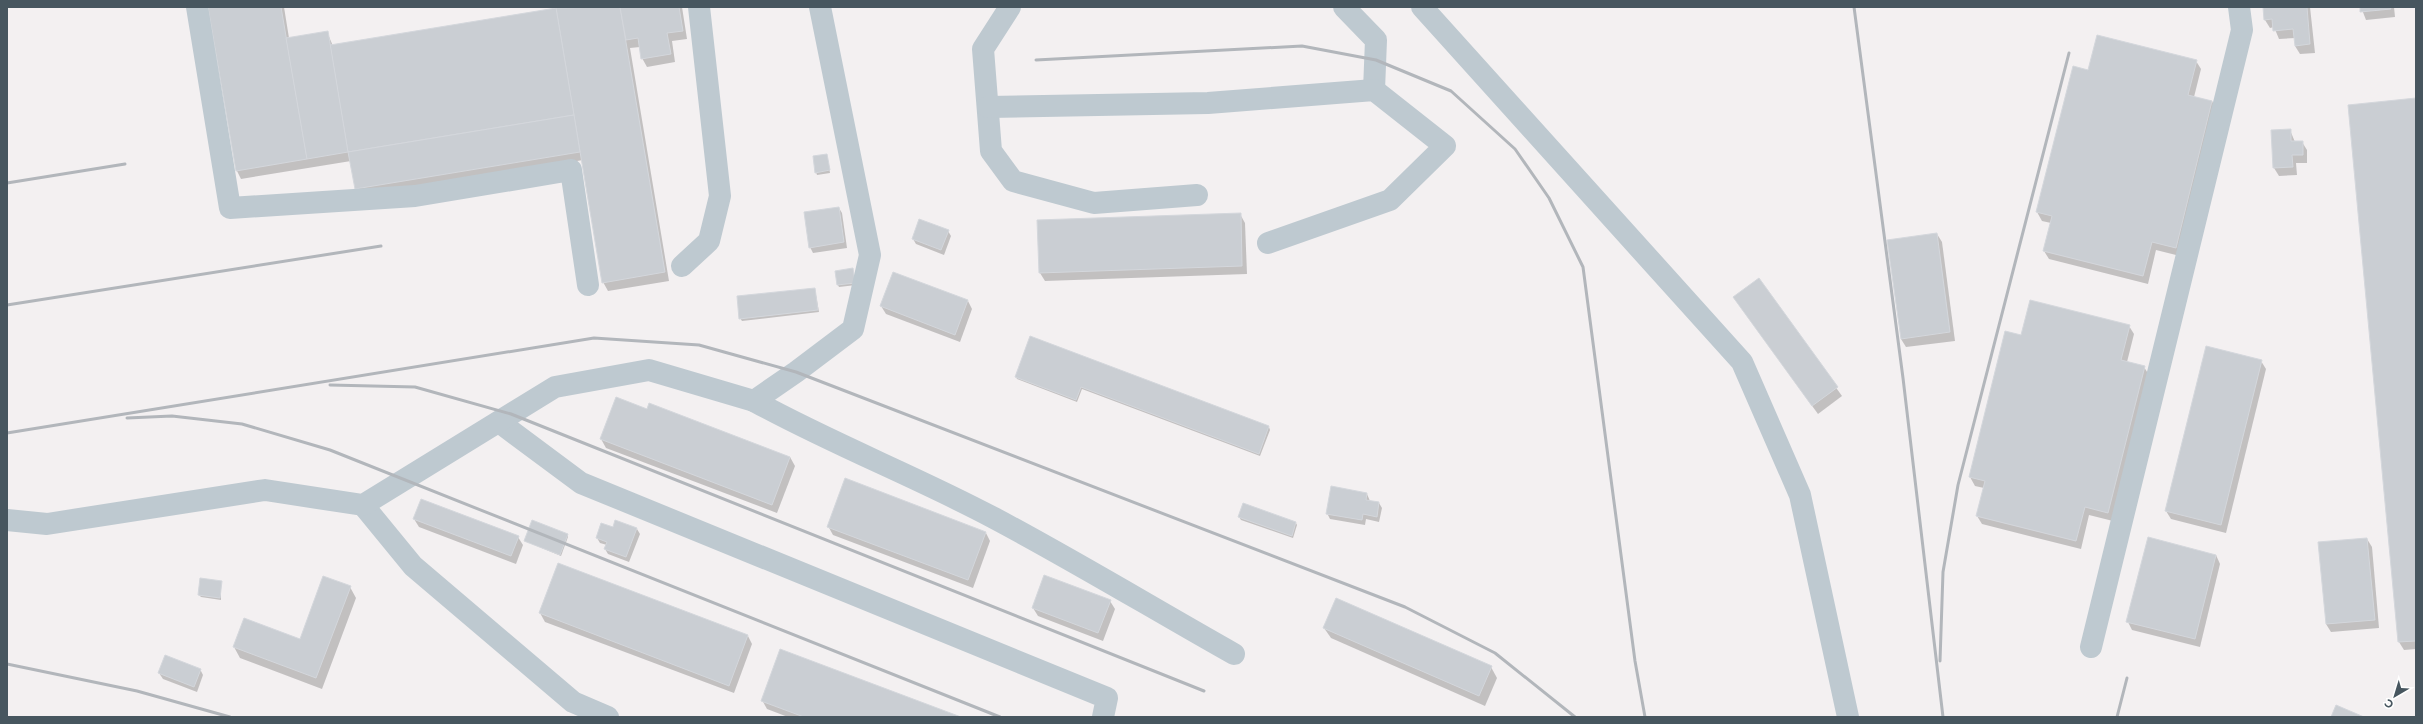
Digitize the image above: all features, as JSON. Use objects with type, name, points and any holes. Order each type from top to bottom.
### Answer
[{"type":"street","points":[[197,7],[230,208],[415,196],[571,170],[588,285]]},
{"type":"street","points":[[682,266],[709,242],[720,196],[699,7]]},
{"type":"street","points":[[754,401],[796,372],[853,329],[870,255],[820,7]]},
{"type":"street","points":[[1010,7],[983,49],[991,151],[1013,181],[1094,203],[1197,195]]},
{"type":"street","points":[[1344,7],[1376,40],[1374,90]]},
{"type":"street","points":[[1422,7],[1742,362],[1800,495],[1848,717]]},
{"type":"street","points":[[2091,647],[2242,30],[2239,7]]},
{"type":"street","points":[[988,107],[1208,103],[1374,90],[1445,146],[1390,200],[1268,243]]},
{"type":"street","points":[[7,520],[47,524],[265,490],[363,505],[555,387],[649,370],[754,401],[812,433],[897,470],[994,518],[1234,654]]},
{"type":"street","points":[[499,422],[581,483],[1107,698],[1103,717]]},
{"type":"street","points":[[363,505],[413,566],[573,702],[608,717]]},
{"type":"building","points":[[208,7],[281,7],[307,159],[236,171]]},
{"type":"building","points":[[620,7],[665,272],[602,283],[556,8]]},
{"type":"building","points":[[620,7],[679,7],[683,31],[667,33],[671,54],[641,59],[638,38],[626,40]]},
{"type":"building","points":[[2263,7],[2307,7],[2310,44],[2295,46],[2293,29],[2273,31],[2272,19],[2264,20]]},
{"type":"building","points":[[2360,7],[2390,7],[2391,9],[2360,12]]},
{"type":"building","points":[[556,8],[574,115],[348,152],[330,45]]},
{"type":"building","points":[[328,31],[348,152],[307,159],[286,38]]},
{"type":"building","points":[[2097,35],[2197,60],[2188,95],[2212,101],[2176,248],[2152,242],[2143,276],[2043,251],[2052,216],[2036,212],[2073,66],[2088,70]]},
{"type":"building","points":[[2416,98],[2416,641],[2398,642],[2348,105]]},
{"type":"building","points":[[574,115],[580,152],[355,189],[348,152]]},
{"type":"building","points":[[2291,129],[2291,141],[2303,141],[2303,155],[2292,155],[2293,167],[2273,168],[2271,130]]},
{"type":"building","points":[[827,154],[830,170],[815,173],[813,156]]},
{"type":"building","points":[[839,207],[844,242],[809,248],[804,212]]},
{"type":"building","points":[[1241,213],[1242,266],[1039,273],[1037,220]]},
{"type":"building","points":[[919,219],[949,230],[941,250],[912,239]]},
{"type":"building","points":[[1937,233],[1950,332],[1901,339],[1887,240]]},
{"type":"building","points":[[853,268],[855,283],[837,285],[835,271]]},
{"type":"building","points":[[893,272],[968,300],[955,335],[880,306]]},
{"type":"building","points":[[1759,278],[1838,387],[1812,406],[1733,297]]},
{"type":"building","points":[[815,288],[818,310],[739,319],[737,296]]},
{"type":"building","points":[[2030,300],[2130,325],[2121,360],[2145,366],[2108,513],[2085,507],[2076,541],[1976,516],[1985,481],[1969,477],[2005,331],[2021,335]]},
{"type":"building","points":[[1030,336],[1269,426],[1259,454],[1081,387],[1076,400],[1015,377]]},
{"type":"building","points":[[2206,346],[2262,360],[2221,525],[2165,511]]},
{"type":"building","points":[[616,397],[647,409],[649,403],[790,457],[772,505],[600,439]]},
{"type":"building","points":[[845,478],[986,532],[968,580],[827,527]]},
{"type":"building","points":[[1331,486],[1367,493],[1366,500],[1379,502],[1377,517],[1363,514],[1362,520],[1326,514]]},
{"type":"building","points":[[421,499],[519,536],[511,556],[413,519]]},
{"type":"building","points":[[1243,503],[1296,522],[1292,536],[1238,517]]},
{"type":"building","points":[[532,520],[568,534],[560,555],[524,541]]},
{"type":"building","points":[[615,520],[637,528],[626,557],[604,549],[607,542],[596,538],[601,523],[613,527]]},
{"type":"building","points":[[2148,537],[2216,555],[2195,639],[2126,622]]},
{"type":"building","points":[[2367,538],[2375,620],[2326,624],[2318,542]]},
{"type":"building","points":[[558,563],[748,635],[729,686],[539,613]]},
{"type":"building","points":[[1044,575],[1111,600],[1098,633],[1032,608]]},
{"type":"building","points":[[323,576],[351,586],[316,678],[233,647],[244,618],[300,639]]},
{"type":"building","points":[[200,578],[222,581],[220,598],[198,595]]},
{"type":"building","points":[[1336,598],[1492,666],[1479,696],[1323,628]]},
{"type":"building","points":[[780,649],[961,717],[804,717],[761,701]]},
{"type":"building","points":[[165,655],[201,669],[194,687],[158,673]]},
{"type":"building","points":[[2336,705],[2364,717],[2331,717]]},
{"type":"railway","points":[[1854,7],[1903,378],[1943,717]]},
{"type":"railway","points":[[1036,60],[1302,46],[1376,60],[1451,91],[1515,149],[1549,198],[1583,267],[1635,661],[1645,717]]},
{"type":"railway","points":[[1940,661],[1943,572],[1958,485],[2069,53]]},
{"type":"railway","points":[[7,183],[125,164]]},
{"type":"railway","points":[[7,305],[381,246]]},
{"type":"railway","points":[[7,433],[594,338],[699,345],[796,372],[1405,607],[1495,653],[1575,717]]},
{"type":"railway","points":[[330,385],[415,387],[511,414],[1204,691]]},
{"type":"railway","points":[[127,418],[172,416],[242,424],[330,450],[1000,717]]},
{"type":"railway","points":[[7,664],[137,691],[230,717]]},
{"type":"railway","points":[[2117,717],[2127,678]]}]
